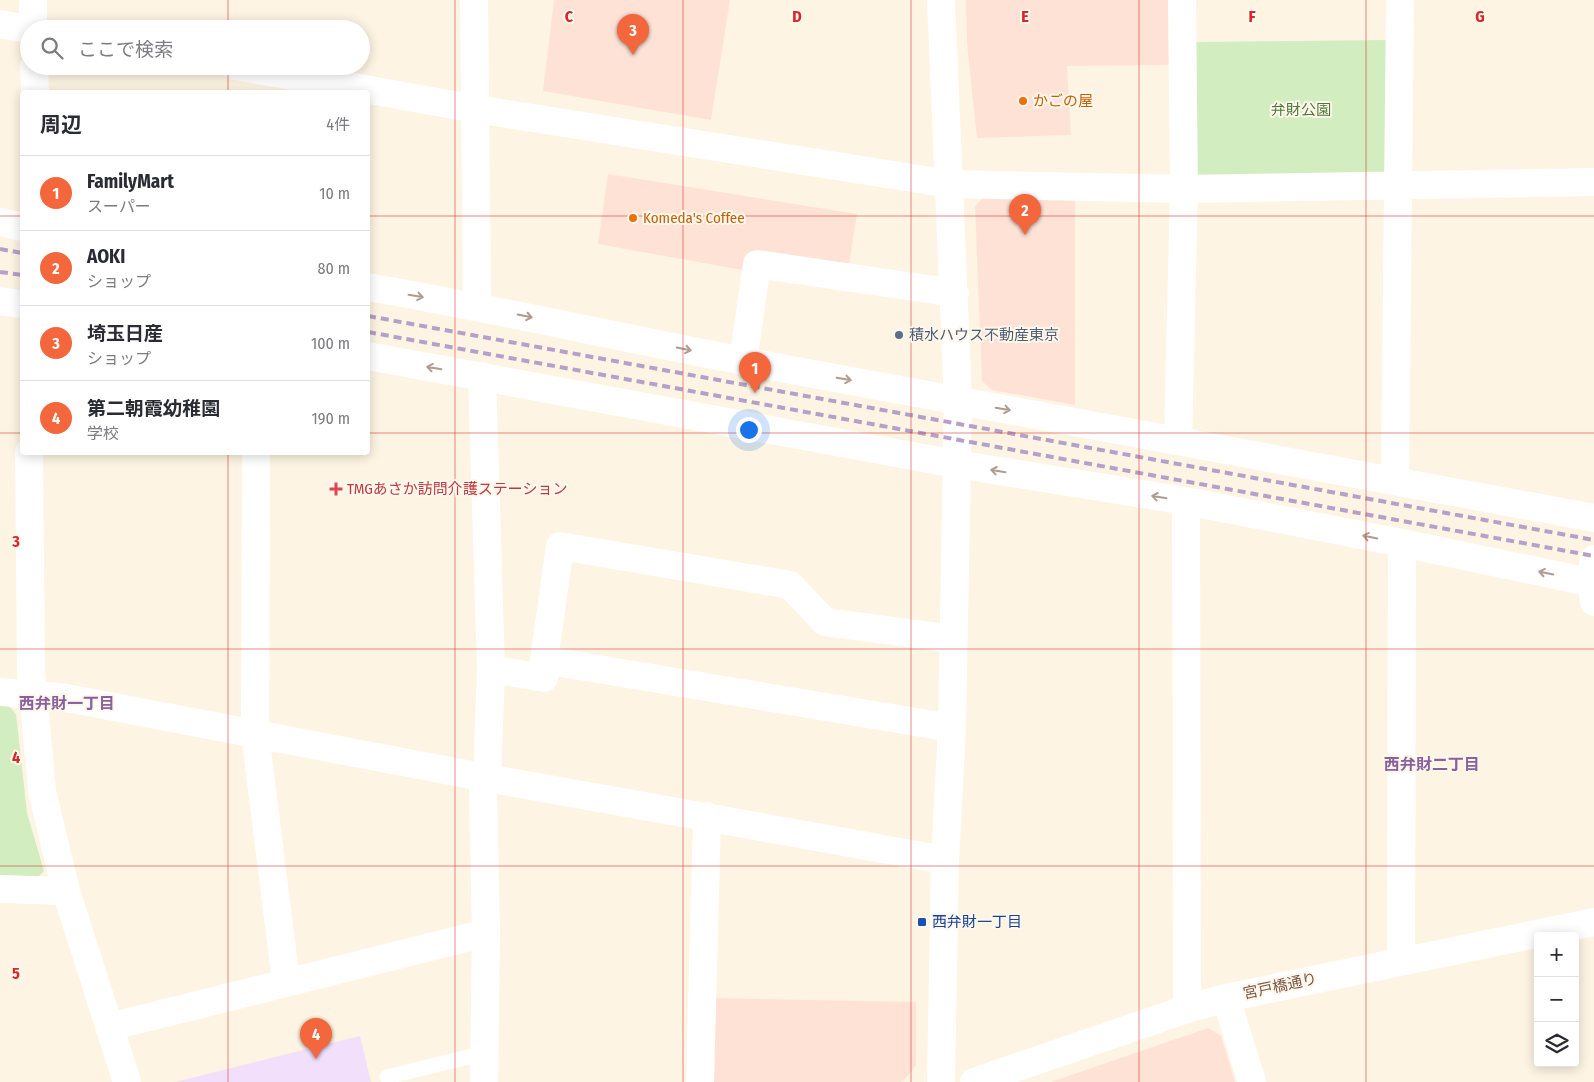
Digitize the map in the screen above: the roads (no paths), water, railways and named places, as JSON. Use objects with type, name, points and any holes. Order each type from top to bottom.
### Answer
[{"type":"street","points":[[33,0],[33,20]]},
{"type":"street","points":[[474,0],[477,306]]},
{"type":"street","points":[[941,0],[955,293],[958,401],[952,728],[945,860],[941,1082]]},
{"type":"street","points":[[1178,441],[1184,189],[1182,0]]},
{"type":"street","points":[[1395,480],[1400,0]]},
{"type":"street","points":[[0,24],[20,27]]},
{"type":"street","points":[[34,75],[34,90]]},
{"type":"street","points":[[286,75],[476,109],[950,184],[1184,189],[1594,182]]},
{"type":"street","points":[[0,222],[20,227]]},
{"type":"street","points":[[743,361],[757,264],[955,293]]},
{"type":"street","points":[[370,287],[477,306],[743,361],[1594,518]]},
{"type":"street","points":[[0,301],[20,304]]},
{"type":"street","points":[[370,356],[956,464],[1186,502],[1593,582]]},
{"type":"street","points":[[482,376],[491,669],[487,778],[483,790],[486,934],[484,1082]]},
{"type":"street","points":[[29,455],[32,695],[42,791],[66,891],[127,1082]]},
{"type":"street","points":[[256,455],[255,734],[286,982]]},
{"type":"street","points":[[1186,502],[1187,1009]]},
{"type":"street","points":[[1401,961],[1402,543]]},
{"type":"street","points":[[491,669],[544,678],[544,660],[560,546],[790,585],[825,622],[953,639]]},
{"type":"street","points":[[544,660],[952,728]]},
{"type":"street","points":[[0,692],[61,697],[487,778],[945,860]]},
{"type":"street","points":[[700,1082],[707,816]]},
{"type":"street","points":[[0,889],[66,891]]},
{"type":"street","name":"宮戸橋通り","points":[[974,1082],[1187,1009],[1226,998],[1594,922]]},
{"type":"street","points":[[109,1027],[486,934]]},
{"type":"street","points":[[1226,998],[1252,1082]]},
{"type":"lane","points":[[386,1077],[484,1053]]},
{"type":"railway","points":[[0,249],[20,253]]},
{"type":"railway","points":[[0,272],[20,275]]},
{"type":"railway","points":[[370,316],[1594,540]]},
{"type":"railway","points":[[370,332],[1594,556]]},
{"type":"place","name":"埼玉日産","points":[[633,55]]},
{"type":"place","name":"かごの屋","points":[[1023,101]]},
{"type":"place","name":"Komeda's Coffee","points":[[633,218]]},
{"type":"place","name":"AOKI","points":[[1025,235]]},
{"type":"place","name":"積水ハウス不動産東京","points":[[899,335]]},
{"type":"place","name":"FamilyMart","points":[[755,393]]},
{"type":"place","name":"TMGあさか訪問介護ステーション","points":[[336,489]]},
{"type":"place","name":"西弁財一丁目","points":[[922,922]]},
{"type":"place","name":"第二朝霞幼稚園","points":[[316,1059]]},
{"type":"district","name":"西弁財一丁目","points":[[67,703]]},
{"type":"district","name":"西弁財二丁目","points":[[1432,764]]},
{"type":"park label","name":"弁財公園","points":[[1301,110]]}]
